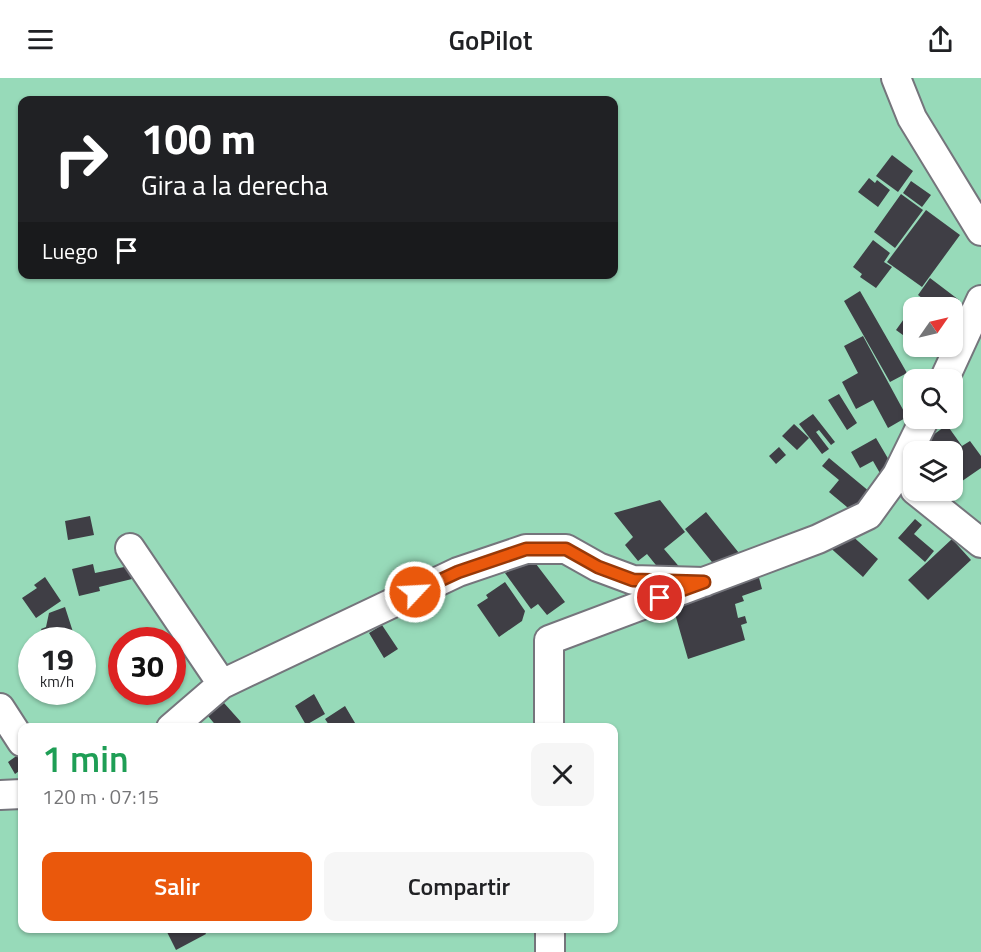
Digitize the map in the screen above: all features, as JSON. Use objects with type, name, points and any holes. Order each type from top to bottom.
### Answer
[{"type":"street","points":[[896,78],[912,117],[981,231]]},
{"type":"street","points":[[949,369],[981,300]]},
{"type":"street","points":[[549,723],[549,640],[818,539],[868,515],[903,489]]},
{"type":"street","points":[[928,501],[981,543]]},
{"type":"street","points":[[130,548],[222,684]]},
{"type":"street","points":[[177,723],[222,684],[458,572],[526,549],[566,549],[598,567],[633,580],[704,582]]},
{"type":"street","points":[[0,708],[18,736]]},
{"type":"street","points":[[0,795],[18,794]]},
{"type":"street","points":[[550,933],[550,952]]},
{"type":"green space","points":[[0,78],[981,78],[981,952],[0,952]]},
{"type":"building","points":[[892,155],[913,171],[898,192],[876,176]]},
{"type":"building","points":[[869,178],[875,183],[877,180],[890,190],[878,207],[858,192]]},
{"type":"building","points":[[911,181],[931,195],[922,207],[903,193]]},
{"type":"building","points":[[901,194],[923,210],[895,248],[874,232]]},
{"type":"building","points":[[926,210],[960,235],[922,287],[887,262]]},
{"type":"building","points":[[873,240],[890,253],[884,262],[892,267],[876,288],[860,277],[862,274],[853,267]]},
{"type":"building","points":[[930,278],[955,297],[921,297],[918,295]]},
{"type":"building","points":[[860,291],[905,369],[903,375],[890,382],[844,301]]},
{"type":"building","points":[[903,320],[903,335],[896,330]]},
{"type":"building","points":[[863,336],[903,410],[903,419],[888,428],[873,400],[856,409],[842,382],[858,373],[844,346]]},
{"type":"building","points":[[839,394],[857,423],[847,430],[828,400]]},
{"type":"building","points":[[813,414],[835,442],[831,445],[819,430],[816,432],[829,449],[822,454],[799,424]]},
{"type":"building","points":[[794,424],[809,438],[797,450],[782,436]]},
{"type":"building","points":[[941,429],[950,429],[958,441],[924,441]]},
{"type":"building","points":[[876,438],[893,467],[881,475],[873,461],[860,468],[851,452]]},
{"type":"building","points":[[970,441],[981,456],[981,468],[963,480],[963,445]]},
{"type":"building","points":[[779,447],[786,455],[776,464],[769,456]]},
{"type":"building","points":[[829,458],[870,492],[853,512],[829,492],[839,480],[822,466]]},
{"type":"building","points":[[660,500],[685,532],[664,549],[688,577],[668,580],[647,554],[638,561],[625,545],[633,537],[614,513]]},
{"type":"building","points":[[706,512],[743,558],[716,567],[685,529]]},
{"type":"building","points":[[90,516],[94,535],[68,540],[65,521]]},
{"type":"building","points":[[915,519],[922,525],[914,534],[934,551],[925,562],[898,538]]},
{"type":"building","points":[[849,533],[878,559],[863,577],[826,544]]},
{"type":"building","points":[[952,539],[971,560],[928,600],[908,580]]},
{"type":"building","points":[[533,560],[565,602],[547,615],[538,604],[531,609],[505,573]]},
{"type":"building","points":[[93,564],[95,573],[129,566],[132,579],[99,587],[100,591],[79,596],[72,569]]},
{"type":"building","points":[[758,574],[762,589],[742,596],[744,601],[735,604],[738,618],[745,616],[747,623],[741,625],[745,640],[688,659],[671,600]]},
{"type":"building","points":[[45,577],[61,601],[36,618],[22,598],[37,588],[34,585]]},
{"type":"building","points":[[505,582],[525,611],[522,621],[499,637],[477,605],[488,598],[486,595]]},
{"type":"building","points":[[65,607],[71,627],[46,627],[49,613]]},
{"type":"building","points":[[382,625],[398,649],[384,658],[369,633]]},
{"type":"building","points":[[314,694],[325,714],[309,723],[305,723],[295,706]]},
{"type":"building","points":[[224,703],[241,722],[214,723],[208,716]]},
{"type":"building","points":[[345,706],[355,723],[328,723],[325,719]]},
{"type":"building","points":[[18,755],[18,772],[15,774],[8,762]]},
{"type":"building","points":[[168,933],[206,933],[206,934],[176,950]]},
{"type":"route","points":[[415,592],[458,572],[526,549],[566,549],[598,567],[633,580],[704,582],[660,598]]}]
